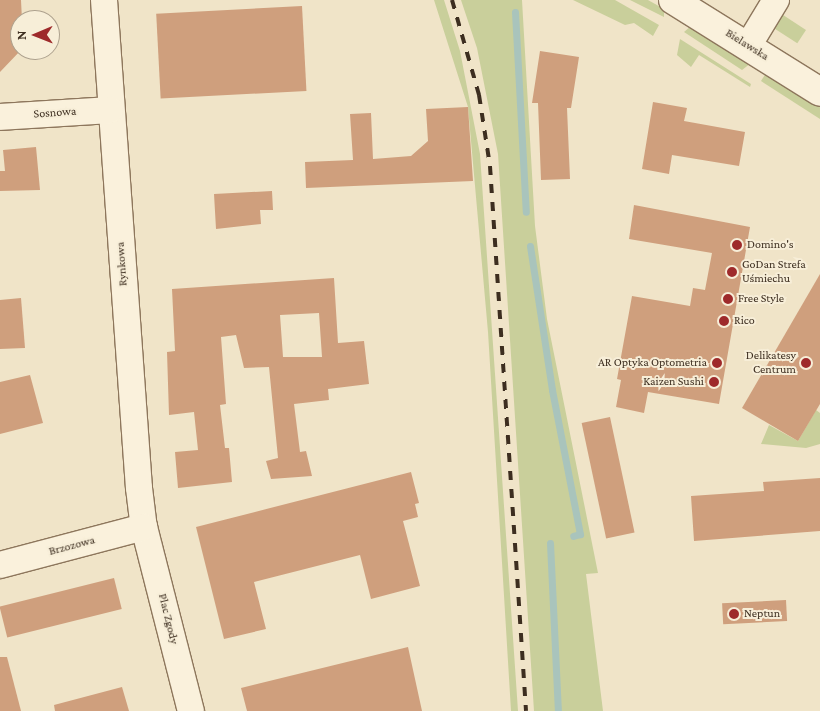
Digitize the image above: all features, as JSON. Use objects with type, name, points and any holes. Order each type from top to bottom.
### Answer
[{"type":"street","name":"Rynkowa","points":[[104,0],[110,110],[144,527]]},
{"type":"street","name":"Bielawska","points":[[673,0],[820,92]]},
{"type":"street","points":[[748,46],[776,0]]},
{"type":"street","name":"Sosnowa","points":[[0,117],[110,110]]},
{"type":"street","name":"Brzozowa","points":[[0,565],[144,527]]},
{"type":"street","name":"Plac Zgody","points":[[144,527],[191,711]]},
{"type":"green space","points":[[434,0],[444,0],[460,51],[480,154],[518,711],[511,711],[488,332],[468,107]]},
{"type":"green space","points":[[461,0],[522,0],[535,226],[547,319],[598,573],[586,574],[603,711],[534,711],[498,154],[477,48]]},
{"type":"green space","points":[[573,0],[615,0],[659,25],[653,36],[634,23],[625,25]]},
{"type":"green space","points":[[630,0],[648,0],[664,9],[664,17]]},
{"type":"green space","points":[[780,13],[806,30],[797,43],[771,26]]},
{"type":"green space","points":[[691,26],[751,63],[742,70],[684,32]]},
{"type":"green space","points":[[680,39],[751,84],[750,87],[699,55],[691,67],[677,55]]},
{"type":"green space","points":[[766,73],[820,107],[820,119],[761,81]]},
{"type":"green space","points":[[816,410],[820,413],[820,444],[806,448],[761,444],[769,425],[798,441]]},
{"type":"building","points":[[0,0],[21,0],[22,10],[10,10],[11,60],[0,72]]},
{"type":"building","points":[[302,6],[306,91],[161,99],[156,14]]},
{"type":"building","points":[[540,51],[579,57],[571,108],[567,108],[570,179],[541,180],[538,103],[532,103]]},
{"type":"building","points":[[653,102],[687,108],[684,121],[745,132],[739,166],[672,155],[669,174],[642,169]]},
{"type":"building","points":[[468,107],[473,181],[306,188],[305,162],[353,160],[350,114],[371,113],[373,159],[411,156],[428,141],[426,109]]},
{"type":"building","points":[[36,147],[40,190],[0,191],[0,171],[5,171],[3,150]]},
{"type":"building","points":[[272,191],[273,210],[260,210],[261,224],[216,229],[214,194]]},
{"type":"building","points":[[634,205],[750,227],[719,404],[648,392],[644,413],[616,407],[621,380],[617,379],[632,296],[690,306],[693,288],[705,290],[712,253],[629,239]]},
{"type":"building","points":[[820,274],[820,404],[798,441],[742,408]]},
{"type":"building","points":[[334,278],[338,343],[364,341],[369,384],[328,389],[329,400],[294,404],[300,452],[306,451],[312,476],[271,479],[266,461],[278,458],[269,367],[244,368],[236,335],[221,337],[226,404],[220,405],[225,448],[229,448],[232,482],[178,488],[175,452],[198,450],[194,412],[169,415],[167,352],[175,351],[172,289]],"holes":[[[319,313],[322,357],[283,357],[280,315]]]},
{"type":"building","points":[[21,298],[25,348],[0,349],[0,300]]},
{"type":"building","points":[[30,375],[43,423],[0,434],[0,382]]},
{"type":"building","points":[[610,417],[635,532],[606,538],[582,423]]},
{"type":"building","points":[[411,472],[419,503],[415,504],[418,517],[403,521],[420,586],[371,599],[360,555],[254,582],[266,629],[224,639],[196,527]]},
{"type":"building","points":[[820,478],[820,531],[694,541],[691,496],[764,491],[763,482]]},
{"type":"building","points":[[114,578],[122,609],[7,638],[0,606]]},
{"type":"building","points":[[786,600],[787,621],[723,624],[722,603]]},
{"type":"building","points":[[408,647],[422,711],[247,711],[241,688]]},
{"type":"building","points":[[0,657],[7,657],[21,711],[0,711]]},
{"type":"building","points":[[122,687],[129,711],[55,711],[54,705]]},
{"type":"waterway","points":[[515,12],[526,212]]},
{"type":"waterway","points":[[530,246],[552,390],[580,534],[573,536]]},
{"type":"waterway","points":[[550,543],[558,711]]},
{"type":"railway","points":[[452,0],[479,95],[490,166],[526,711]]},
{"type":"place","name":"Domino's","points":[[737,245]]},
{"type":"place","name":"GoDan Strefa Uśmiechu","points":[[732,272]]},
{"type":"place","name":"Free Style","points":[[728,299]]},
{"type":"place","name":"Rico","points":[[724,321]]},
{"type":"place","name":"AR Optyka Optometria","points":[[717,363]]},
{"type":"place","name":"Delikatesy Centrum","points":[[806,363]]},
{"type":"place","name":"Kaizen Sushi","points":[[714,382]]},
{"type":"place","name":"Neptun","points":[[734,614]]}]
